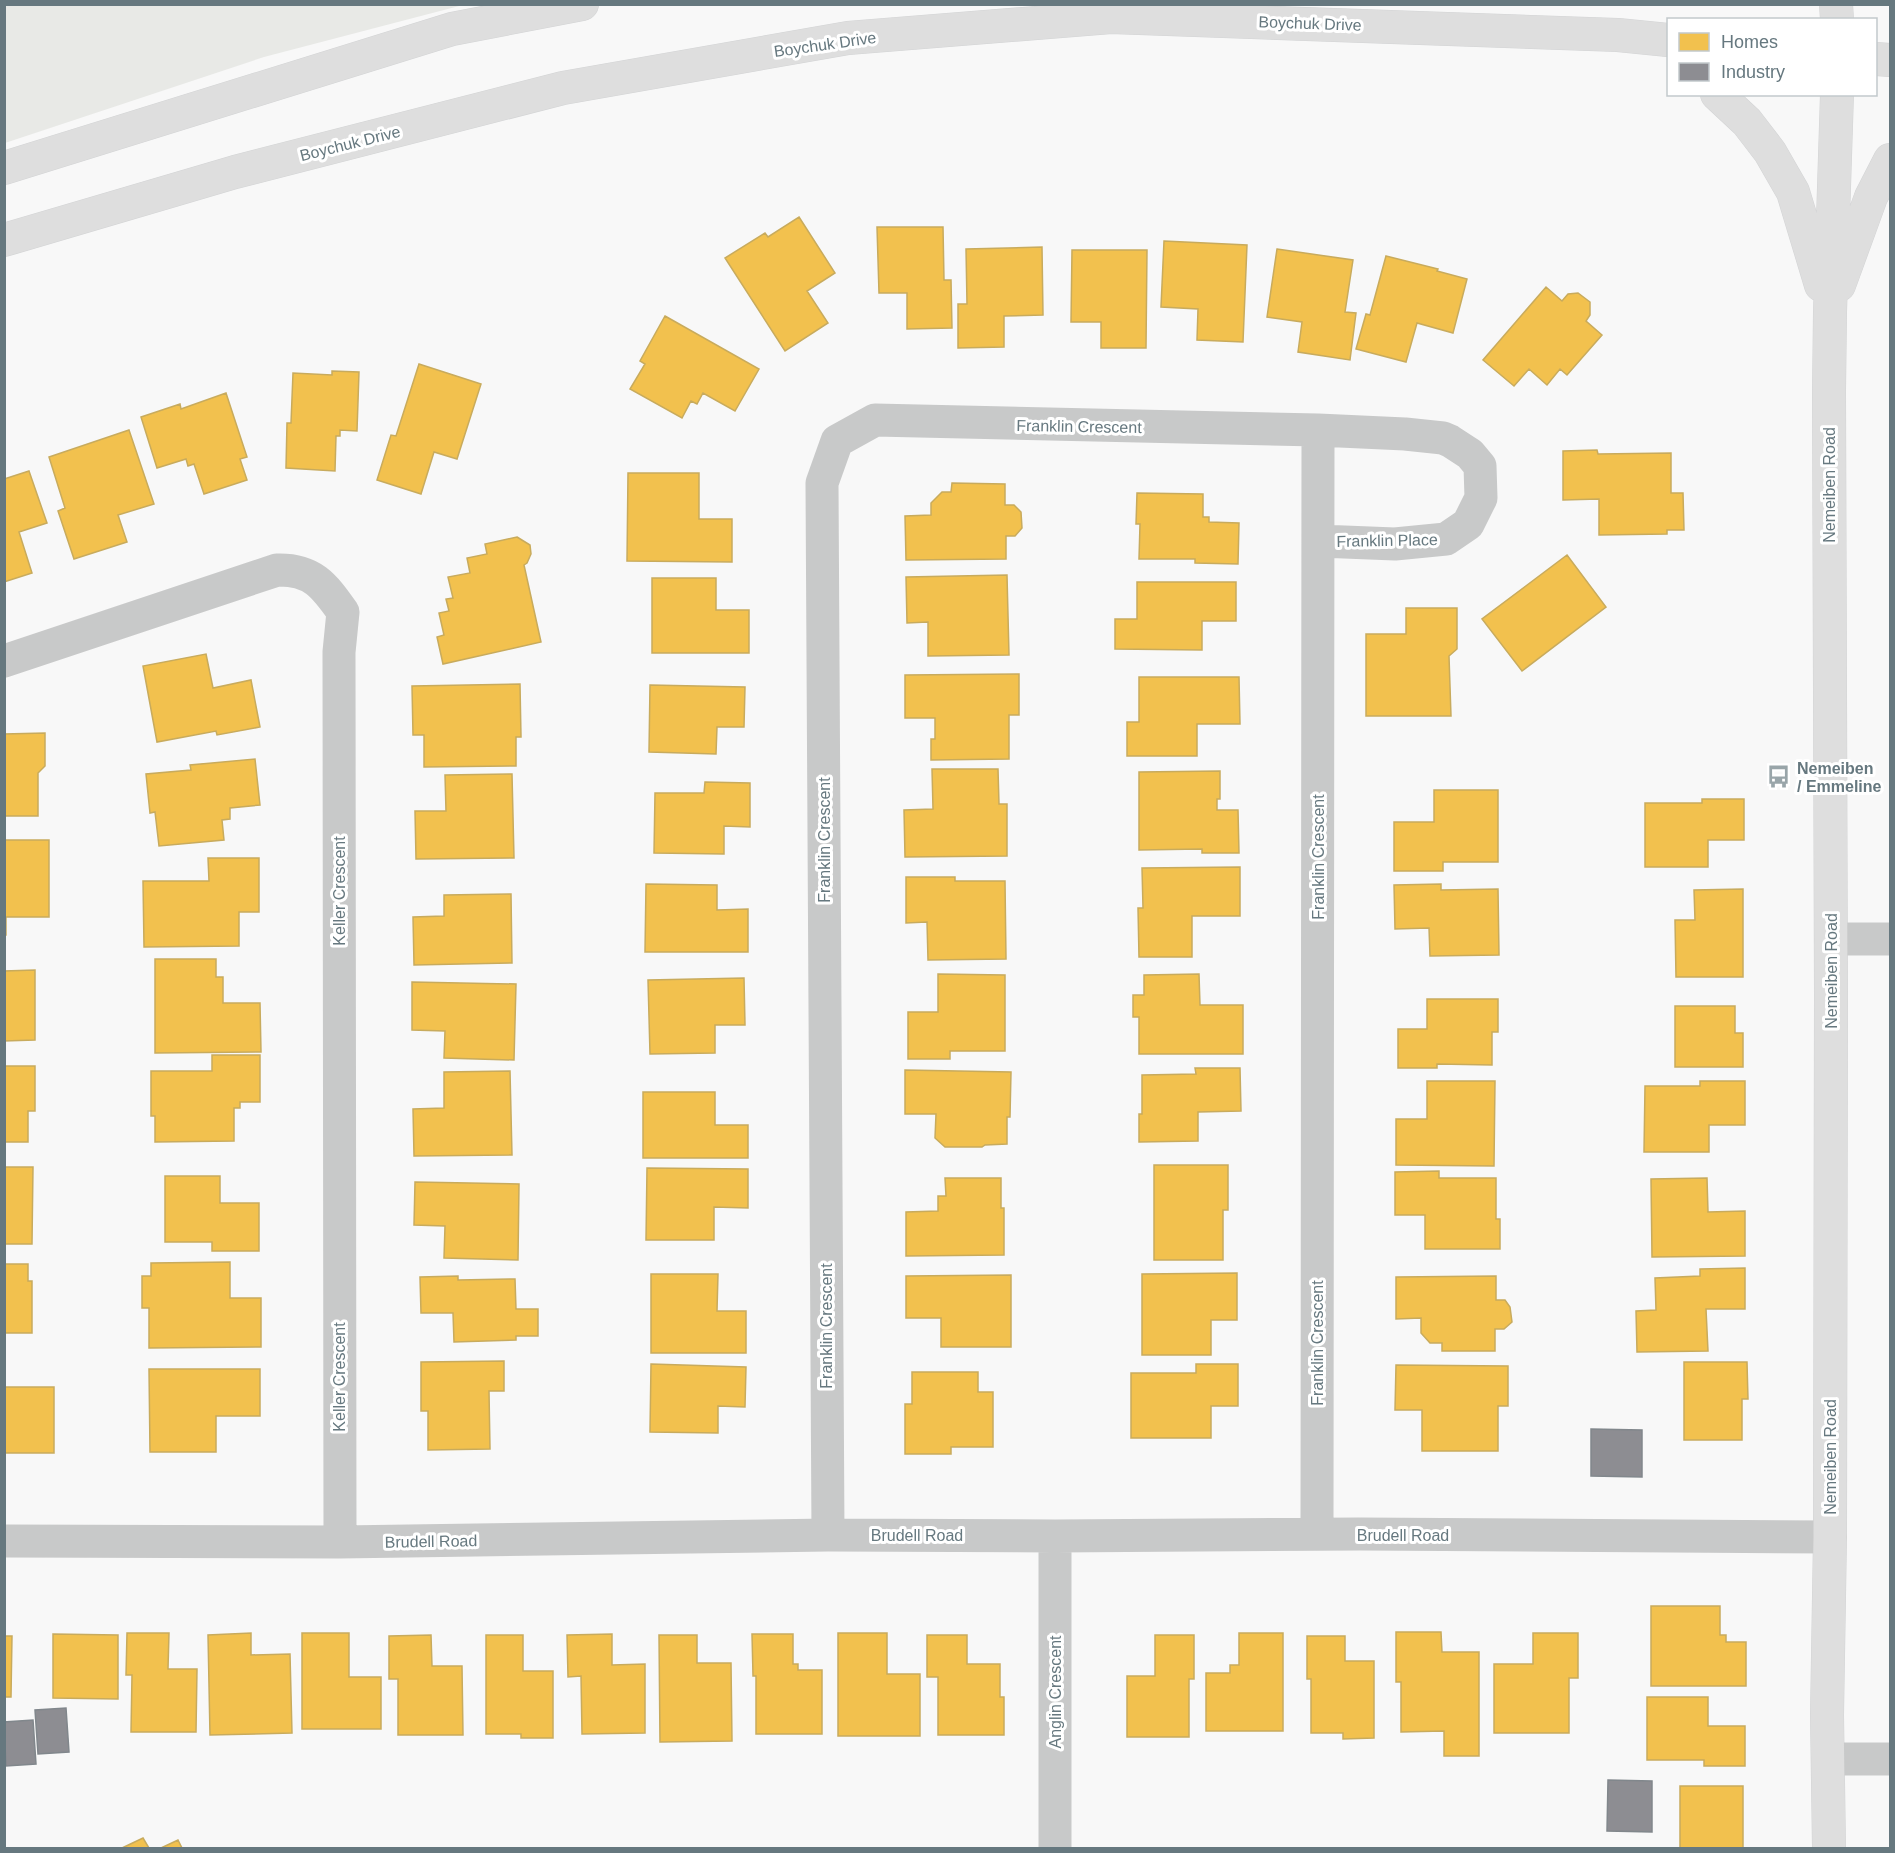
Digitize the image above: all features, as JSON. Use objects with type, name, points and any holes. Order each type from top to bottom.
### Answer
[{"type":"main road","points":[[4,168],[452,29],[582,4]]},
{"type":"main road","name":"Boychuk Drive","points":[[4,240],[236,172],[563,88],[848,38],[1111,17],[1617,35],[1667,40]]},
{"type":"main road","points":[[1617,35],[1667,62]]},
{"type":"main road","points":[[1719,96],[1747,122],[1770,152],[1793,192],[1830,312]]},
{"type":"main road","name":"Nemeiben Road","points":[[1829,1848],[1827,1715],[1830,1537],[1830,312],[1837,96]]},
{"type":"main road","points":[[1830,312],[1871,197],[1890,160]]},
{"type":"street","name":"Franklin Crescent","points":[[828,1535],[822,483],[837,441],[875,420],[1318,430],[1317,1534]]},
{"type":"street","name":"Franklin Place","points":[[1318,430],[1443,438],[1470,454],[1480,466],[1481,498],[1468,524],[1446,540],[1395,544],[1319,541]]},
{"type":"street","name":"Keller Crescent","points":[[4,661],[277,570],[293,570],[307,574],[327,589],[344,612],[339,652],[339,1542]]},
{"type":"street","points":[[1831,939],[1890,939]]},
{"type":"street","name":"Brudell Road","points":[[4,1541],[339,1542],[828,1535],[1317,1534],[1830,1537]]},
{"type":"street","name":"Anglin Crescent","points":[[1055,1536],[1055,1848]]},
{"type":"street","points":[[1828,1759],[1890,1760]]},
{"type":"shaded area","points":[[4,5],[463,5],[264,57],[5,143]]},
{"type":"building: Homes","points":[[799,217],[835,273],[807,291],[828,323],[785,351],[725,258],[765,233],[768,237]]},
{"type":"building: Homes","points":[[877,227],[943,227],[944,280],[951,280],[952,328],[907,329],[907,293],[879,293]]},
{"type":"building: Homes","points":[[1164,241],[1247,245],[1243,342],[1197,340],[1198,309],[1161,307]]},
{"type":"building: Homes","points":[[1042,247],[1043,315],[1004,316],[1004,347],[958,348],[958,304],[967,304],[966,249]]},
{"type":"building: Homes","points":[[1277,249],[1353,260],[1345,312],[1356,313],[1350,360],[1298,352],[1302,322],[1267,317]]},
{"type":"building: Homes","points":[[1072,250],[1147,250],[1146,348],[1101,348],[1101,322],[1071,322]]},
{"type":"building: Homes","points":[[1386,256],[1467,279],[1453,333],[1417,323],[1406,362],[1356,349],[1366,314],[1370,315]]},
{"type":"building: Homes","points":[[1546,287],[1562,301],[1568,294],[1578,293],[1590,302],[1590,315],[1586,321],[1602,335],[1567,375],[1560,369],[1547,385],[1529,369],[1514,386],[1483,360]]},
{"type":"building: Homes","points":[[665,316],[759,369],[735,411],[703,393],[697,404],[691,401],[682,418],[630,389],[645,364],[640,361]]},
{"type":"building: Homes","points":[[419,364],[481,384],[457,459],[434,452],[421,494],[377,480],[391,435],[396,436]]},
{"type":"building: Homes","points":[[332,371],[359,372],[357,431],[340,430],[340,436],[336,436],[335,471],[286,468],[287,423],[291,423],[293,373],[332,375]]},
{"type":"building: Homes","points":[[226,393],[247,457],[240,459],[247,480],[204,494],[194,464],[188,466],[186,459],[157,468],[141,417],[180,404],[181,409]]},
{"type":"building: Homes","points":[[129,430],[154,504],[118,515],[127,542],[74,559],[58,511],[65,508],[49,457]]},
{"type":"building: Homes","points":[[1597,450],[1598,454],[1671,453],[1671,493],[1683,493],[1684,530],[1667,530],[1667,534],[1599,535],[1599,499],[1563,500],[1563,451]]},
{"type":"building: Homes","points":[[29,471],[47,523],[19,532],[32,573],[4,582],[4,479]]},
{"type":"building: Homes","points":[[628,473],[699,473],[699,519],[732,519],[732,562],[627,561]]},
{"type":"building: Homes","points":[[952,483],[1005,484],[1005,505],[1014,505],[1021,512],[1022,528],[1015,536],[1006,536],[1006,559],[906,560],[905,516],[931,515],[931,503],[942,492],[951,492]]},
{"type":"building: Homes","points":[[1137,493],[1203,494],[1203,517],[1209,517],[1209,522],[1239,523],[1238,564],[1195,563],[1195,559],[1139,559],[1140,524],[1136,524]]},
{"type":"building: Homes","points":[[517,537],[530,545],[531,554],[524,565],[541,642],[443,664],[437,637],[444,635],[439,613],[449,611],[446,599],[453,598],[448,577],[470,573],[467,558],[487,554],[485,544]]},
{"type":"building: Homes","points":[[1567,555],[1606,607],[1522,671],[1482,619]]},
{"type":"building: Homes","points":[[1007,575],[1009,655],[928,656],[928,622],[907,623],[906,577]]},
{"type":"building: Homes","points":[[652,578],[716,578],[716,610],[749,610],[749,653],[652,653]]},
{"type":"building: Homes","points":[[1137,582],[1236,582],[1236,621],[1202,621],[1202,650],[1115,649],[1115,619],[1137,619]]},
{"type":"building: Homes","points":[[1406,608],[1457,608],[1457,649],[1449,656],[1451,716],[1366,716],[1366,634],[1406,634]]},
{"type":"building: Homes","points":[[206,654],[213,688],[251,680],[260,727],[217,735],[216,731],[157,742],[143,666]]},
{"type":"building: Homes","points":[[1019,674],[1019,715],[1009,715],[1009,759],[931,760],[931,739],[935,739],[935,718],[905,718],[905,675]]},
{"type":"building: Homes","points":[[1139,677],[1239,677],[1240,724],[1197,724],[1197,756],[1127,756],[1127,722],[1139,722]]},
{"type":"building: Homes","points":[[520,684],[521,737],[516,737],[516,766],[424,767],[424,735],[413,735],[412,686]]},
{"type":"building: Homes","points":[[650,685],[745,687],[744,727],[717,727],[716,754],[649,752]]},
{"type":"building: Homes","points":[[45,733],[45,766],[38,773],[38,816],[4,816],[4,734]]},
{"type":"building: Homes","points":[[255,759],[260,805],[230,808],[230,819],[222,820],[224,840],[159,846],[155,812],[150,813],[146,774],[191,770],[190,765]]},
{"type":"building: Homes","points":[[932,769],[998,769],[999,804],[1007,804],[1007,856],[905,857],[904,810],[933,809]]},
{"type":"building: Homes","points":[[1220,771],[1220,799],[1217,799],[1217,810],[1238,810],[1239,853],[1202,853],[1202,849],[1139,850],[1139,772]]},
{"type":"building: Homes","points":[[512,774],[514,858],[416,859],[415,811],[446,811],[445,775]]},
{"type":"building: Homes","points":[[705,782],[750,783],[750,827],[724,826],[724,854],[654,853],[655,793],[704,793]]},
{"type":"building: Homes","points":[[1434,790],[1498,790],[1498,862],[1443,862],[1443,871],[1394,871],[1394,822],[1434,822]]},
{"type":"building: Homes","points":[[1702,799],[1744,799],[1744,840],[1708,840],[1708,867],[1645,867],[1645,803],[1702,803]]},
{"type":"building: Homes","points":[[4,840],[49,840],[49,917],[6,917],[6,935],[4,935]]},
{"type":"building: Homes","points":[[208,858],[259,858],[259,912],[239,912],[239,946],[144,947],[143,881],[209,881]]},
{"type":"building: Homes","points":[[1240,867],[1240,916],[1192,916],[1192,957],[1139,957],[1138,908],[1143,908],[1142,868]]},
{"type":"building: Homes","points":[[906,877],[955,877],[955,881],[1005,881],[1006,959],[928,960],[927,922],[906,923]]},
{"type":"building: Homes","points":[[646,884],[717,885],[717,910],[748,909],[748,952],[645,952]]},
{"type":"building: Homes","points":[[1441,884],[1441,890],[1498,889],[1499,955],[1430,956],[1429,928],[1395,929],[1394,885]]},
{"type":"building: Homes","points":[[1743,889],[1743,977],[1676,977],[1675,920],[1695,920],[1694,890]]},
{"type":"building: Homes","points":[[511,894],[512,963],[414,965],[413,917],[444,916],[444,895]]},
{"type":"building: Homes","points":[[155,959],[216,959],[216,977],[223,977],[223,1003],[260,1003],[261,1052],[155,1053]]},
{"type":"building: Homes","points":[[35,970],[35,1040],[4,1041],[4,971]]},
{"type":"building: Homes","points":[[938,974],[1005,975],[1005,1051],[950,1051],[950,1059],[908,1059],[908,1012],[938,1012]]},
{"type":"building: Homes","points":[[1199,974],[1200,1005],[1243,1005],[1243,1054],[1139,1054],[1139,1017],[1133,1017],[1133,995],[1144,995],[1144,975]]},
{"type":"building: Homes","points":[[744,978],[745,1025],[715,1025],[715,1053],[650,1054],[648,980]]},
{"type":"building: Homes","points":[[412,982],[516,984],[514,1060],[444,1058],[445,1031],[412,1030]]},
{"type":"building: Homes","points":[[1427,999],[1498,999],[1498,1032],[1492,1032],[1492,1065],[1437,1064],[1437,1068],[1398,1068],[1398,1029],[1427,1029]]},
{"type":"building: Homes","points":[[1675,1006],[1735,1006],[1735,1033],[1743,1033],[1743,1067],[1675,1067]]},
{"type":"building: Homes","points":[[212,1055],[260,1055],[260,1102],[240,1102],[240,1108],[234,1108],[234,1141],[155,1142],[155,1116],[151,1116],[151,1071],[212,1071]]},
{"type":"building: Homes","points":[[4,1066],[35,1066],[35,1111],[28,1111],[28,1142],[4,1142]]},
{"type":"building: Homes","points":[[1195,1068],[1240,1068],[1241,1111],[1198,1112],[1198,1141],[1139,1142],[1142,1075],[1196,1074]]},
{"type":"building: Homes","points":[[905,1070],[1011,1072],[1007,1144],[945,1147],[935,1138],[936,1114],[905,1114]]},
{"type":"building: Homes","points":[[510,1071],[512,1155],[414,1156],[413,1109],[444,1108],[444,1072]]},
{"type":"building: Homes","points":[[1427,1081],[1495,1081],[1494,1166],[1396,1165],[1396,1119],[1427,1119]]},
{"type":"building: Homes","points":[[1700,1081],[1745,1081],[1745,1125],[1709,1125],[1709,1152],[1644,1152],[1645,1086],[1700,1086]]},
{"type":"building: Homes","points":[[643,1092],[715,1092],[715,1125],[748,1125],[748,1158],[643,1158]]},
{"type":"building: Homes","points":[[1154,1165],[1228,1165],[1228,1210],[1223,1210],[1223,1260],[1154,1260]]},
{"type":"building: Homes","points":[[4,1167],[33,1167],[32,1244],[4,1244]]},
{"type":"building: Homes","points":[[647,1168],[748,1169],[748,1208],[714,1207],[714,1240],[646,1240]]},
{"type":"building: Homes","points":[[1439,1171],[1439,1178],[1496,1178],[1496,1219],[1500,1219],[1500,1249],[1425,1249],[1425,1215],[1395,1215],[1395,1172]]},
{"type":"building: Homes","points":[[165,1176],[220,1176],[220,1203],[259,1203],[259,1251],[212,1251],[212,1242],[165,1242]]},
{"type":"building: Homes","points":[[945,1178],[1001,1178],[1001,1208],[1004,1208],[1004,1255],[906,1256],[906,1212],[938,1211],[938,1196],[946,1196]]},
{"type":"building: Homes","points":[[1707,1178],[1708,1212],[1745,1211],[1745,1256],[1652,1257],[1651,1179]]},
{"type":"building: Homes","points":[[415,1182],[519,1184],[518,1260],[444,1258],[445,1226],[414,1225]]},
{"type":"building: Homes","points":[[230,1262],[230,1298],[261,1298],[261,1347],[149,1348],[149,1308],[142,1308],[142,1276],[151,1276],[151,1263]]},
{"type":"building: Homes","points":[[4,1264],[28,1264],[28,1281],[32,1281],[32,1333],[4,1333]]},
{"type":"building: Homes","points":[[1745,1268],[1745,1309],[1706,1309],[1708,1351],[1637,1352],[1636,1311],[1656,1310],[1655,1278],[1700,1276],[1700,1269]]},
{"type":"building: Homes","points":[[1237,1273],[1237,1320],[1211,1320],[1211,1355],[1142,1355],[1142,1274]]},
{"type":"building: Homes","points":[[651,1274],[718,1274],[717,1311],[746,1311],[746,1353],[651,1353]]},
{"type":"building: Homes","points":[[1011,1275],[1011,1347],[941,1347],[941,1318],[906,1318],[906,1276]]},
{"type":"building: Homes","points":[[458,1276],[458,1280],[515,1279],[516,1309],[538,1309],[538,1336],[516,1336],[516,1340],[454,1342],[453,1313],[421,1313],[420,1277]]},
{"type":"building: Homes","points":[[1496,1276],[1496,1300],[1505,1300],[1510,1307],[1512,1322],[1504,1329],[1495,1329],[1495,1351],[1442,1351],[1442,1343],[1430,1343],[1421,1333],[1421,1318],[1396,1319],[1396,1277]]},
{"type":"building: Homes","points":[[504,1361],[504,1391],[489,1391],[490,1449],[428,1450],[428,1411],[421,1411],[421,1362]]},
{"type":"building: Homes","points":[[1684,1362],[1747,1362],[1748,1399],[1742,1399],[1742,1440],[1684,1440]]},
{"type":"building: Homes","points":[[651,1364],[746,1367],[745,1407],[718,1406],[718,1433],[650,1432]]},
{"type":"building: Homes","points":[[1196,1364],[1238,1364],[1238,1406],[1211,1406],[1211,1438],[1131,1438],[1131,1373],[1196,1373]]},
{"type":"building: Homes","points":[[1396,1365],[1508,1366],[1508,1406],[1498,1406],[1498,1451],[1422,1451],[1422,1410],[1395,1410]]},
{"type":"building: Homes","points":[[149,1369],[260,1369],[260,1416],[216,1416],[216,1452],[150,1452]]},
{"type":"building: Homes","points":[[912,1372],[978,1372],[978,1392],[993,1392],[993,1447],[951,1447],[951,1454],[905,1454],[905,1404],[912,1404]]},
{"type":"building: Homes","points":[[4,1387],[54,1387],[54,1453],[4,1453]]},
{"type":"building: Homes","points":[[1651,1606],[1720,1606],[1720,1635],[1726,1635],[1726,1642],[1746,1642],[1746,1686],[1651,1686]]},
{"type":"building: Homes","points":[[1396,1632],[1441,1632],[1442,1652],[1479,1652],[1479,1756],[1444,1756],[1444,1731],[1401,1732],[1401,1682],[1396,1682]]},
{"type":"building: Homes","points":[[127,1633],[169,1633],[168,1669],[197,1669],[196,1732],[131,1732],[132,1675],[126,1675]]},
{"type":"building: Homes","points":[[251,1633],[251,1655],[290,1654],[292,1733],[210,1735],[208,1635]]},
{"type":"building: Homes","points":[[302,1633],[349,1633],[349,1677],[381,1677],[381,1729],[302,1729]]},
{"type":"building: Homes","points":[[838,1633],[887,1633],[887,1674],[920,1674],[920,1736],[838,1736]]},
{"type":"building: Homes","points":[[1239,1633],[1283,1633],[1283,1731],[1206,1731],[1206,1673],[1230,1673],[1230,1665],[1239,1665]]},
{"type":"building: Homes","points":[[1533,1633],[1578,1633],[1578,1678],[1569,1678],[1569,1733],[1494,1733],[1494,1664],[1533,1664]]},
{"type":"building: Homes","points":[[53,1634],[118,1635],[118,1699],[53,1698]]},
{"type":"building: Homes","points":[[612,1634],[612,1665],[645,1664],[645,1733],[582,1734],[581,1676],[568,1677],[567,1635]]},
{"type":"building: Homes","points":[[752,1634],[793,1634],[793,1664],[798,1664],[798,1670],[822,1670],[822,1734],[756,1734],[756,1676],[753,1676]]},
{"type":"building: Homes","points":[[431,1635],[432,1666],[462,1666],[463,1735],[398,1735],[398,1679],[389,1679],[389,1636]]},
{"type":"building: Homes","points":[[486,1635],[523,1635],[523,1671],[553,1671],[553,1738],[521,1738],[521,1734],[486,1734]]},
{"type":"building: Homes","points":[[659,1635],[697,1635],[697,1663],[731,1663],[732,1741],[660,1742]]},
{"type":"building: Homes","points":[[927,1635],[967,1635],[967,1664],[1000,1664],[1000,1697],[1004,1697],[1004,1735],[938,1735],[938,1677],[927,1677]]},
{"type":"building: Homes","points":[[1155,1635],[1194,1635],[1194,1679],[1189,1679],[1189,1737],[1127,1737],[1127,1676],[1155,1676]]},
{"type":"building: Homes","points":[[4,1636],[12,1636],[11,1697],[4,1697]]},
{"type":"building: Homes","points":[[1307,1636],[1345,1636],[1345,1661],[1374,1661],[1374,1738],[1343,1739],[1343,1733],[1311,1733],[1311,1679],[1307,1679]]},
{"type":"building: Homes","points":[[1647,1697],[1708,1697],[1708,1726],[1745,1726],[1745,1766],[1704,1766],[1704,1760],[1647,1760]]},
{"type":"building: Homes","points":[[1680,1786],[1743,1786],[1743,1848],[1680,1848]]},
{"type":"building: Homes","points":[[143,1838],[149,1848],[122,1848]]},
{"type":"building: Homes","points":[[178,1840],[182,1848],[161,1848]]},
{"type":"building: Industry","points":[[1591,1429],[1642,1430],[1642,1477],[1591,1476]]},
{"type":"building: Industry","points":[[66,1708],[69,1752],[38,1754],[35,1710]]},
{"type":"building: Industry","points":[[33,1720],[36,1764],[6,1766],[4,1722]]},
{"type":"building: Industry","points":[[1608,1780],[1652,1781],[1652,1832],[1607,1831]]},
{"type":"place","name":"Nemeiben / Emmeline","points":[[1779,777]]}]
